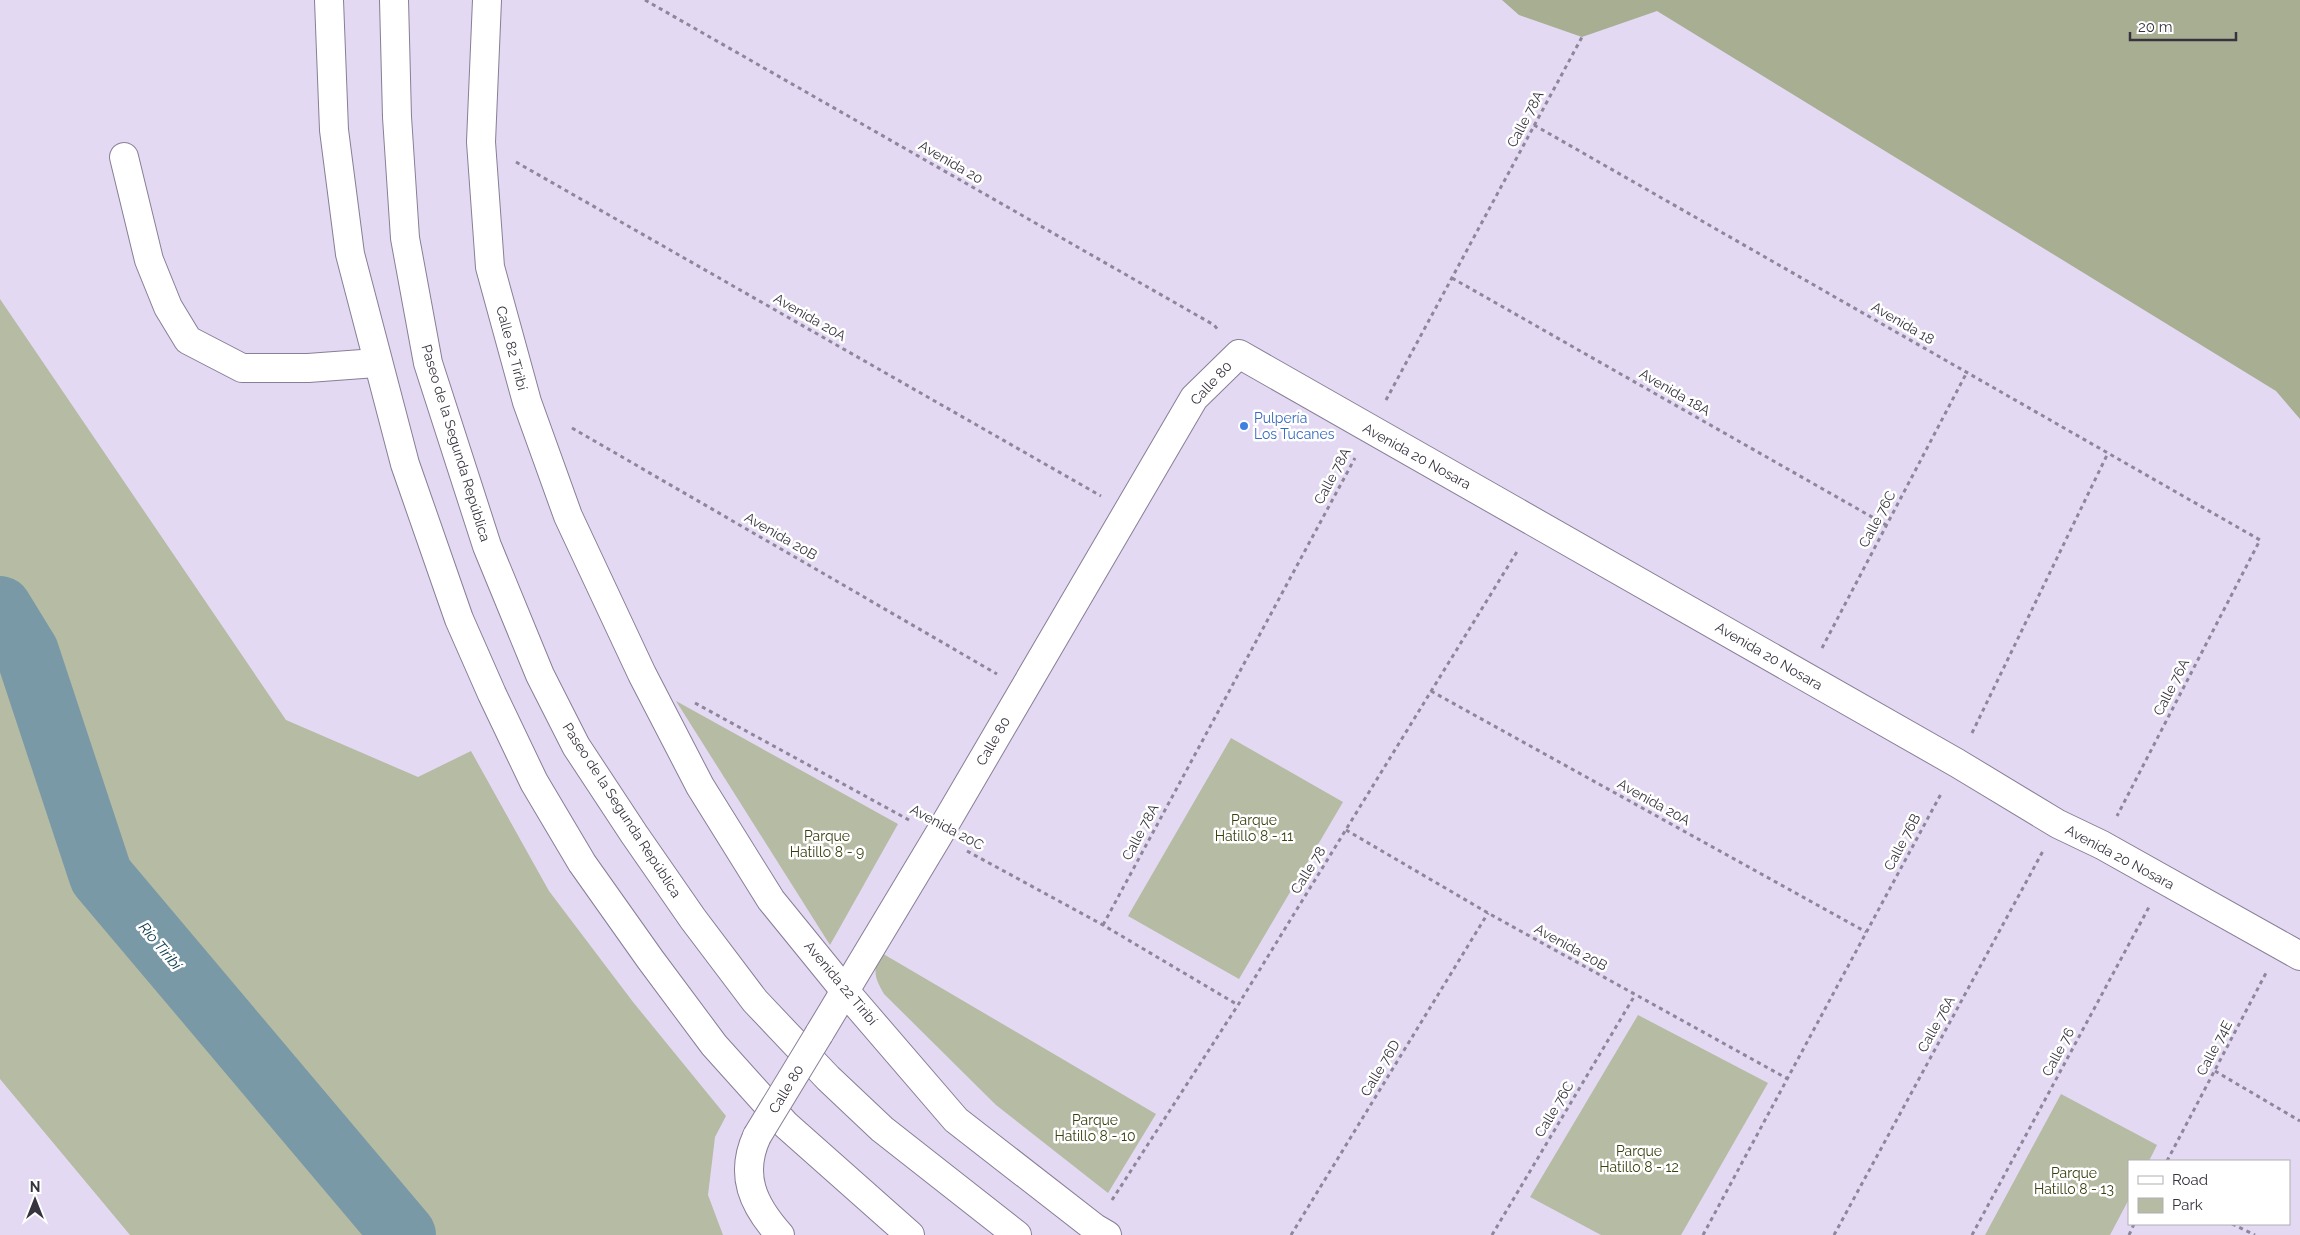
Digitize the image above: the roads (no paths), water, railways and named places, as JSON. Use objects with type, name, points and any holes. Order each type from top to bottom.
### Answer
[{"type":"main road","points":[[329,0],[334,130],[350,254],[376,363],[404,464],[459,619],[534,782],[582,863],[650,960],[714,1045],[786,1125],[910,1235]]},
{"type":"main road","name":"Paseo de la Segunda República","points":[[394,0],[397,117],[405,238],[428,363],[488,546],[540,675],[576,746],[693,919],[754,1001],[828,1078],[882,1129],[1017,1235]]},
{"type":"main road","name":"Calle 82 Tiribí","points":[[487,0],[481,142],[490,267],[527,402],[568,516],[642,674]]},
{"type":"main road","points":[[124,157],[149,260],[168,306],[188,340],[242,368],[308,368],[376,363]]},
{"type":"main road","name":"Avenida 20 Nosara","points":[[1239,354],[1958,763],[2058,824],[2102,845],[2290,951]]},
{"type":"main road","name":"Calle 80","points":[[780,1235],[769,1223],[755,1198],[748,1174],[751,1150],[757,1136],[938,836],[1194,398],[1239,354]]},
{"type":"main road","name":"Avenida 22 Tiribí","points":[[642,674],[700,786],[772,900],[845,991],[956,1120],[1101,1231]]},
{"type":"waterway","name":"Río Tiribí","points":[[0,608],[27,652],[101,876],[404,1235]]},
{"type":"place","name":"Pulpería Los Tucanes","points":[[1244,426]]},
{"type":"park label","name":"Parque Hatillo 8 - 11","points":[[1254,828]]},
{"type":"park label","name":"Parque Hatillo 8 - 9","points":[[827,844]]},
{"type":"park label","name":"Parque Hatillo 8 - 10","points":[[1095,1128]]},
{"type":"park label","name":"Parque Hatillo 8 - 12","points":[[1639,1160]]},
{"type":"park label","name":"Parque Hatillo 8 - 13","points":[[2074,1182]]}]
